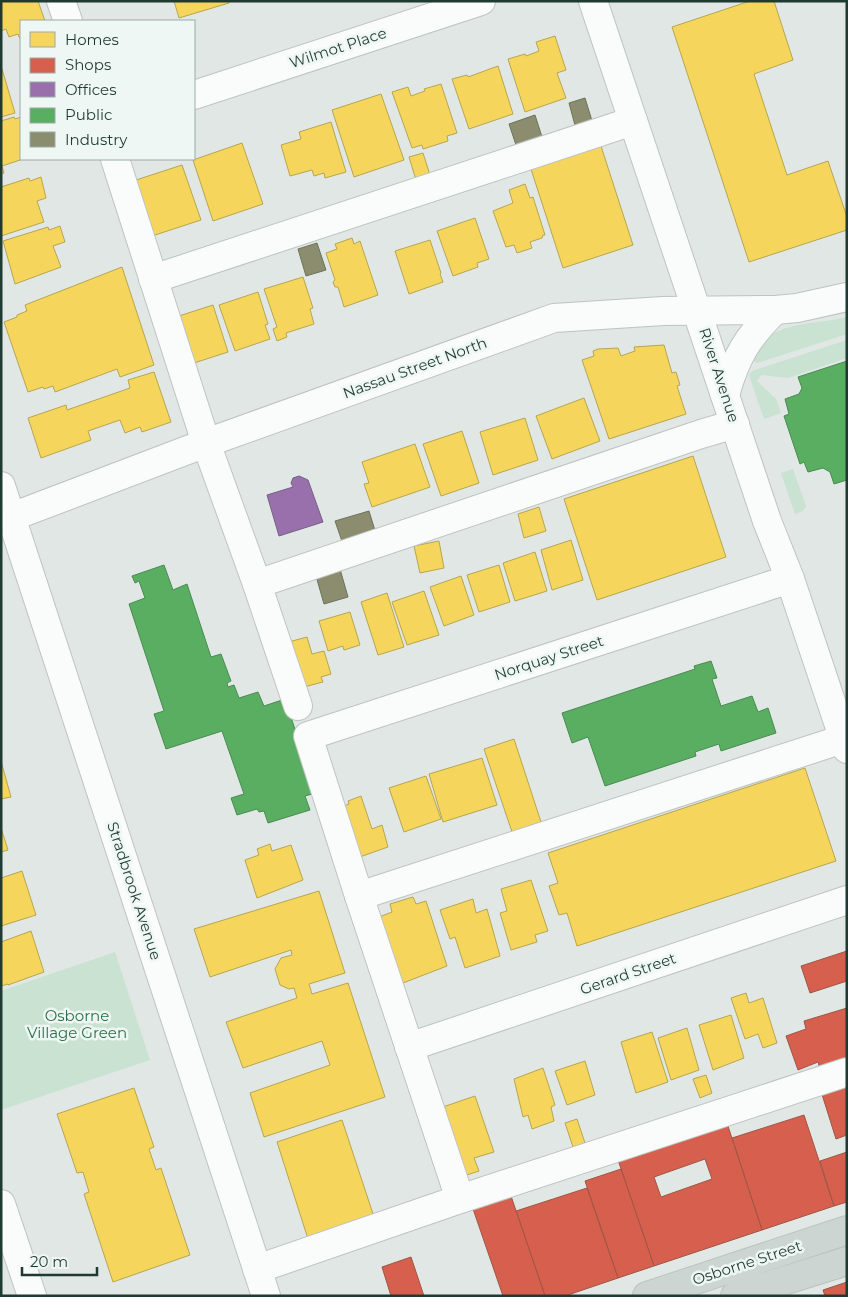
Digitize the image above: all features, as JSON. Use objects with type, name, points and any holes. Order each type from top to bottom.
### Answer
[{"type":"main road","name":"Osborne Street","points":[[647,1296],[847,1230]]},
{"type":"main road","name":"Osborne Street","points":[[735,1296],[847,1261]]},
{"type":"street","points":[[61,1],[68,20]]},
{"type":"street","name":"Wilmot Place","points":[[195,95],[481,1]]},
{"type":"street","name":"River Avenue","points":[[593,1],[767,521],[790,580],[845,744]]},
{"type":"street","points":[[153,279],[633,121]]},
{"type":"street","points":[[115,160],[206,443],[298,706]]},
{"type":"street","name":"Nassau Street North","points":[[7,519],[206,443],[554,318],[627,312],[775,310],[797,308],[847,297]]},
{"type":"street","points":[[725,395],[732,371],[742,349],[756,329],[775,310]]},
{"type":"street","points":[[256,584],[701,434],[736,424]]},
{"type":"street","name":"Stradbrook Avenue","points":[[1,486],[7,519],[266,1296]]},
{"type":"street","name":"Norquay Street","points":[[359,896],[308,736],[790,580]]},
{"type":"street","points":[[460,1199],[359,896],[845,744]]},
{"type":"street","name":"Gerard Street","points":[[409,1047],[847,900]]},
{"type":"street","points":[[257,1269],[460,1199],[847,1072]]},
{"type":"street","points":[[1,1204],[32,1296]]},
{"type":"green space","points":[[847,317],[847,334],[757,363],[751,358],[762,342],[780,330],[802,324]]},
{"type":"green space","points":[[847,340],[847,358],[788,378],[761,375],[757,381],[776,399],[781,413],[764,419],[749,375],[752,371]]},
{"type":"green space","points":[[793,469],[806,506],[803,511],[795,514],[781,473]]},
{"type":"green space","name":"Osborne Village Green","points":[[115,952],[150,1060],[1,1110],[1,991]]},
{"type":"building: Homes","points":[[1,1],[38,1],[45,20],[20,20],[20,39],[18,34],[9,37],[6,29],[1,31]]},
{"type":"building: Homes","points":[[174,1],[229,1],[229,3],[179,18]]},
{"type":"building: Homes","points":[[750,1],[774,1],[793,60],[754,74],[787,175],[828,161],[847,217],[847,230],[749,262],[672,27]]},
{"type":"building: Homes","points":[[555,36],[566,70],[557,73],[566,98],[525,112],[508,59],[525,54],[526,56],[539,51],[536,42]]},
{"type":"building: Homes","points":[[498,66],[513,114],[469,129],[452,79],[467,75],[468,77]]},
{"type":"building: Homes","points":[[1,70],[15,113],[1,117]]},
{"type":"building: Homes","points":[[441,84],[457,133],[447,136],[448,141],[423,149],[422,145],[412,148],[392,92],[408,87],[411,96],[425,91],[424,89]]},
{"type":"building: Homes","points":[[381,94],[404,160],[354,177],[332,110]]},
{"type":"building: Homes","points":[[20,117],[20,160],[2,166],[4,173],[1,174],[1,121]]},
{"type":"building: Homes","points":[[331,122],[346,172],[325,178],[324,173],[314,176],[312,170],[290,176],[281,145],[301,139],[299,132]]},
{"type":"building: Homes","points":[[599,140],[633,245],[563,268],[529,163]]},
{"type":"building: Homes","points":[[242,143],[263,204],[213,221],[193,160]]},
{"type":"building: Homes","points":[[423,153],[430,175],[416,180],[409,157]]},
{"type":"building: Homes","points":[[182,165],[201,220],[152,236],[133,181]]},
{"type":"building: Homes","points":[[41,177],[46,198],[37,201],[44,222],[1,236],[1,187],[29,178],[30,181]]},
{"type":"building: Homes","points":[[525,184],[530,198],[533,197],[545,235],[530,242],[532,248],[517,253],[514,245],[506,247],[493,211],[513,203],[509,190]]},
{"type":"building: Homes","points":[[475,218],[489,259],[477,263],[478,267],[453,276],[437,231]]},
{"type":"building: Homes","points":[[60,226],[65,242],[53,246],[61,267],[15,284],[3,241],[48,227],[49,230]]},
{"type":"building: Homes","points":[[352,238],[354,244],[360,241],[378,295],[344,307],[338,287],[335,287],[333,282],[335,280],[326,253],[337,249],[335,244]]},
{"type":"building: Homes","points":[[430,240],[443,282],[409,294],[395,251]]},
{"type":"building: Homes","points":[[122,267],[154,365],[120,377],[117,369],[55,392],[53,386],[28,392],[4,322],[27,311],[25,305]]},
{"type":"building: Homes","points":[[303,277],[313,308],[310,309],[314,324],[286,333],[287,337],[277,341],[273,329],[277,327],[264,289]]},
{"type":"building: Homes","points":[[258,292],[268,324],[265,325],[270,339],[235,351],[219,305]]},
{"type":"building: Homes","points":[[213,305],[228,352],[194,363],[179,316]]},
{"type":"building: Homes","points":[[664,345],[672,373],[676,372],[680,385],[677,386],[686,414],[609,439],[582,360],[594,356],[593,351],[598,349],[618,348],[621,356],[635,351],[634,347]]},
{"type":"building: Homes","points":[[154,372],[171,422],[142,432],[140,427],[125,433],[120,420],[88,431],[91,440],[41,458],[28,418],[66,405],[67,410],[130,388],[128,380]]},
{"type":"building: Homes","points":[[584,398],[600,441],[552,459],[536,416]]},
{"type":"building: Homes","points":[[525,418],[538,460],[493,475],[480,432]]},
{"type":"building: Homes","points":[[462,431],[479,483],[441,496],[423,444]]},
{"type":"building: Homes","points":[[415,444],[430,487],[372,507],[364,484],[369,483],[362,462]]},
{"type":"building: Homes","points":[[693,456],[726,557],[597,600],[564,499]]},
{"type":"building: Homes","points":[[539,507],[546,531],[524,538],[518,514]]},
{"type":"building: Homes","points":[[571,540],[583,580],[552,590],[541,550]]},
{"type":"building: Homes","points":[[439,541],[444,568],[420,573],[414,546]]},
{"type":"building: Homes","points":[[535,552],[547,591],[515,601],[503,563]]},
{"type":"building: Homes","points":[[499,565],[510,602],[479,612],[467,575]]},
{"type":"building: Homes","points":[[461,576],[474,615],[444,626],[430,587]]},
{"type":"building: Homes","points":[[424,591],[439,635],[407,645],[392,602]]},
{"type":"building: Homes","points":[[387,593],[404,647],[378,655],[361,602]]},
{"type":"building: Homes","points":[[350,612],[360,645],[344,650],[343,646],[328,651],[319,621]]},
{"type":"building: Homes","points":[[307,637],[312,654],[324,651],[331,674],[321,677],[323,682],[304,687],[285,643]]},
{"type":"building: Homes","points":[[514,739],[541,822],[512,832],[484,749]]},
{"type":"building: Homes","points":[[482,758],[497,805],[443,822],[429,774]]},
{"type":"building: Homes","points":[[1,761],[11,797],[1,799]]},
{"type":"building: Homes","points":[[805,768],[836,861],[577,946],[567,913],[559,915],[549,886],[558,883],[548,853]]},
{"type":"building: Homes","points":[[426,776],[441,819],[404,832],[389,788]]},
{"type":"building: Homes","points":[[361,796],[372,829],[382,825],[388,847],[354,859],[336,809],[349,804],[348,801]]},
{"type":"building: Homes","points":[[1,828],[8,850],[1,852]]},
{"type":"building: Homes","points":[[270,844],[272,851],[291,845],[303,880],[257,898],[245,860],[259,855],[257,849]]},
{"type":"building: Homes","points":[[22,871],[36,915],[1,926],[1,878]]},
{"type":"building: Homes","points":[[531,880],[548,931],[535,935],[537,942],[511,950],[500,913],[507,911],[501,889]]},
{"type":"building: Homes","points":[[319,891],[345,973],[309,984],[312,994],[348,983],[385,1097],[264,1137],[250,1093],[330,1065],[322,1041],[243,1068],[226,1022],[297,998],[294,988],[289,989],[280,985],[275,969],[281,958],[292,955],[291,950],[210,977],[194,929]]},
{"type":"building: Homes","points":[[413,897],[416,904],[426,901],[447,966],[403,983],[379,917],[392,912],[390,904]]},
{"type":"building: Homes","points":[[473,899],[476,913],[487,909],[500,956],[465,968],[455,937],[450,939],[440,910]]},
{"type":"building: Homes","points":[[31,931],[44,972],[1,986],[1,942]]},
{"type":"building: Homes","points":[[746,993],[749,1003],[763,998],[777,1043],[763,1048],[758,1034],[745,1039],[731,998]]},
{"type":"building: Homes","points":[[731,1015],[744,1058],[713,1070],[699,1025]]},
{"type":"building: Homes","points":[[687,1028],[699,1070],[671,1080],[658,1038]]},
{"type":"building: Homes","points":[[652,1032],[668,1082],[636,1093],[621,1042]]},
{"type":"building: Homes","points":[[585,1061],[595,1095],[567,1105],[555,1071]]},
{"type":"building: Homes","points":[[543,1068],[555,1105],[551,1107],[554,1121],[532,1129],[528,1115],[523,1117],[514,1079]]},
{"type":"building: Homes","points":[[706,1075],[712,1093],[700,1098],[693,1079]]},
{"type":"building: Homes","points":[[134,1088],[154,1147],[149,1149],[156,1170],[161,1168],[190,1255],[113,1282],[84,1194],[89,1192],[83,1172],[77,1173],[57,1114]]},
{"type":"building: Homes","points":[[475,1096],[494,1152],[474,1158],[479,1171],[464,1176],[440,1108]]},
{"type":"building: Homes","points":[[577,1119],[585,1143],[573,1147],[565,1123]]},
{"type":"building: Homes","points":[[342,1120],[375,1220],[309,1242],[277,1142]]},
{"type":"building: Shops","points":[[847,951],[847,981],[810,993],[801,966]]},
{"type":"building: Shops","points":[[847,1008],[847,1059],[820,1069],[818,1062],[798,1070],[786,1036],[806,1029],[804,1021]]},
{"type":"building: Shops","points":[[847,1080],[847,1135],[836,1139],[820,1088]]},
{"type":"building: Shops","points":[[804,1115],[834,1206],[762,1230],[732,1138]]},
{"type":"building: Shops","points":[[726,1120],[762,1230],[654,1266],[617,1157]],"holes":[[[705,1159],[712,1179],[661,1197],[654,1177]]]},
{"type":"building: Shops","points":[[847,1152],[847,1202],[834,1206],[820,1161]]},
{"type":"building: Shops","points":[[621,1169],[654,1266],[618,1278],[585,1181]]},
{"type":"building: Shops","points":[[587,1188],[618,1278],[565,1296],[545,1296],[516,1211]]},
{"type":"building: Shops","points":[[510,1193],[545,1296],[503,1296],[472,1206]]},
{"type":"building: Shops","points":[[411,1257],[424,1296],[391,1296],[382,1267]]},
{"type":"building: Shops","points":[[847,1282],[847,1296],[825,1296],[823,1290]]},
{"type":"building: Offices","points":[[299,476],[308,480],[323,522],[279,536],[267,495],[293,487],[291,483],[293,478]]},
{"type":"building: Public","points":[[847,361],[847,480],[834,484],[830,472],[823,468],[808,472],[804,462],[800,464],[784,416],[789,414],[785,399],[799,394],[802,388],[798,377]]},
{"type":"building: Public","points":[[164,565],[173,590],[187,584],[211,657],[221,654],[231,681],[227,683],[228,687],[234,685],[239,698],[258,692],[264,706],[285,699],[316,793],[305,796],[310,810],[268,823],[264,811],[259,812],[257,809],[237,815],[231,798],[244,794],[222,731],[166,749],[154,714],[164,711],[129,604],[145,598],[139,581],[135,583],[132,576]]},
{"type":"building: Public","points":[[711,661],[717,678],[712,679],[721,706],[752,696],[758,712],[768,708],[776,733],[721,751],[719,744],[695,752],[696,756],[605,786],[588,737],[572,743],[562,713],[695,669],[694,666]]},
{"type":"building: Industry","points":[[585,98],[593,124],[576,129],[569,103]]},
{"type":"building: Industry","points":[[535,115],[543,140],[517,148],[509,124]]},
{"type":"building: Industry","points":[[317,243],[326,270],[306,276],[298,249]]},
{"type":"building: Industry","points":[[369,511],[377,537],[344,547],[335,521]]},
{"type":"building: Industry","points":[[340,569],[348,597],[324,604],[316,576]]}]
